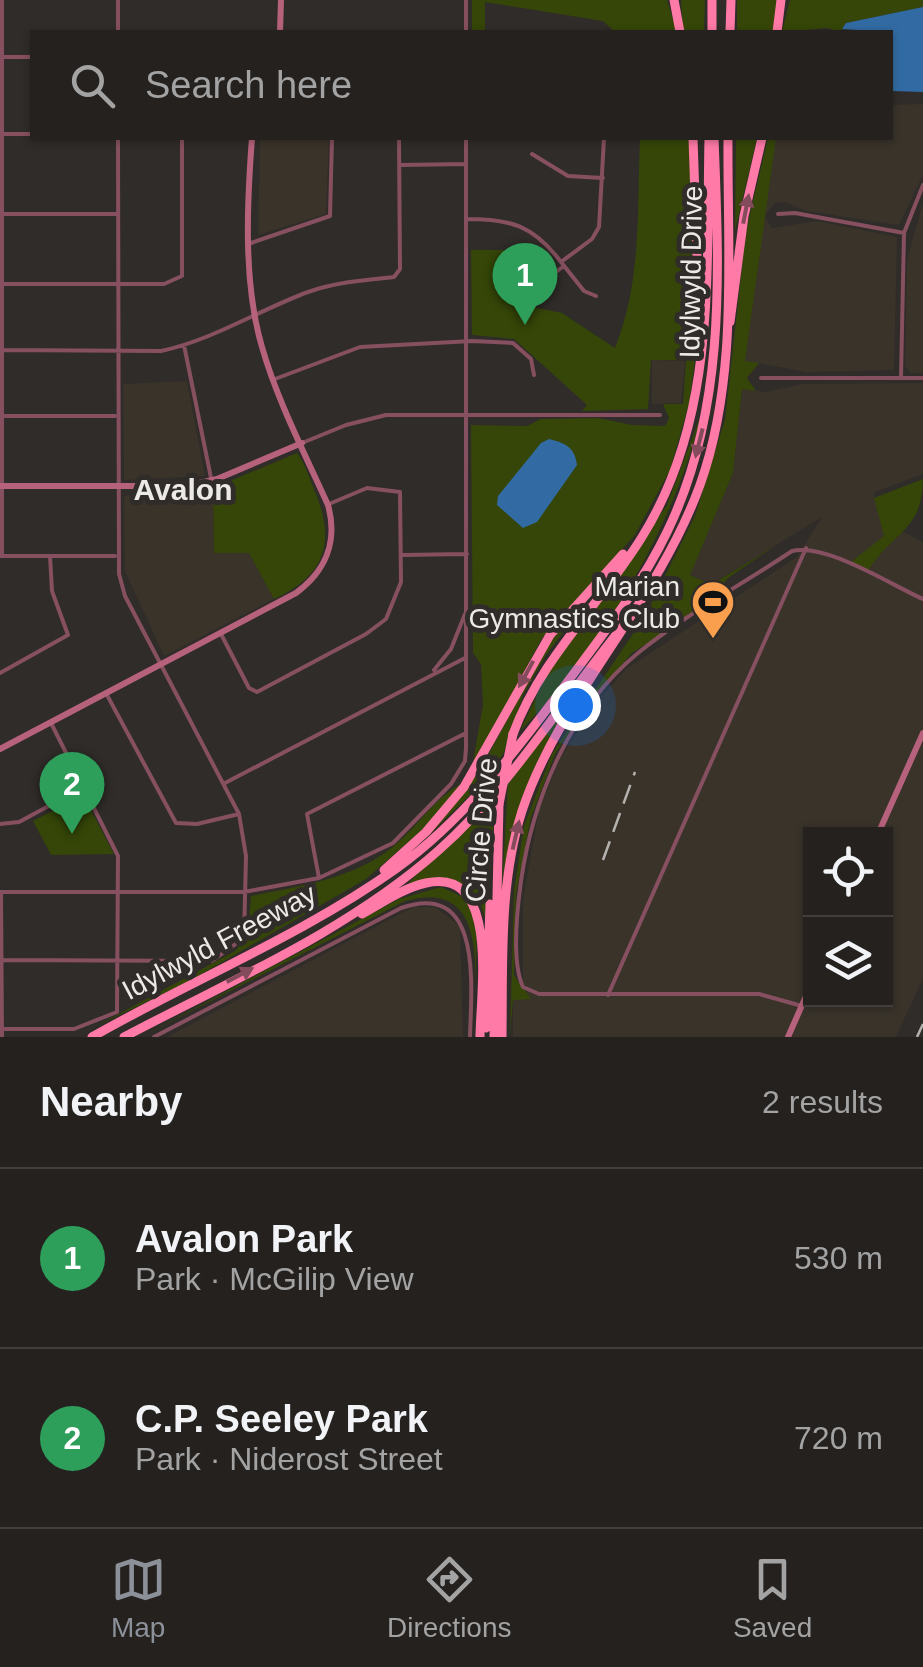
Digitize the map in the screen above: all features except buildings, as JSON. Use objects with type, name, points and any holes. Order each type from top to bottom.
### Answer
[{"type":"highway","points":[[676,0],[680,30]]},
{"type":"highway","points":[[712,0],[712,30]]},
{"type":"highway","points":[[730,0],[730,30]]},
{"type":"highway","points":[[777,30],[782,2]]},
{"type":"highway","points":[[693,140],[701,358]]},
{"type":"highway","name":"Circle Drive","points":[[494,1037],[499,804],[513,734],[544,671],[653,517],[684,446],[701,358],[711,140]]},
{"type":"highway","name":"Idylwyld Drive","points":[[367,886],[428,842],[497,772],[628,601],[667,532],[687,486],[702,432],[716,348],[711,140]]},
{"type":"highway","name":"Circle Drive","points":[[502,1037],[508,885],[522,812],[558,732],[646,597],[702,480],[719,404],[726,340],[728,140]]},
{"type":"highway","points":[[726,340],[744,216],[762,140]]},
{"type":"highway","points":[[367,886],[426,832],[464,787],[550,635],[653,517]]},
{"type":"highway","points":[[309,938],[395,886],[462,828],[646,597]]},
{"type":"highway","points":[[483,1037],[496,867]]},
{"type":"highway","points":[[309,938],[414,887],[433,882],[454,886],[474,903],[481,926],[483,1037]]},
{"type":"highway","name":"Idylwyld Freeway","points":[[92,1037],[367,886]]},
{"type":"highway","name":"Idylwyld Freeway","points":[[124,1037],[309,938]]},
{"type":"highway","points":[[84,1037],[115,1024]]},
{"type":"street","points":[[2,0],[1,556],[117,556]]},
{"type":"street","points":[[118,0],[118,30]]},
{"type":"street","points":[[280,30],[281,0]]},
{"type":"street","points":[[466,0],[466,30]]},
{"type":"street","points":[[1,57],[30,57]]},
{"type":"street","points":[[1,134],[30,134]]},
{"type":"street","points":[[1,960],[212,961],[240,943],[244,928],[245,843],[239,814],[120,585],[118,140]]},
{"type":"street","points":[[0,284],[164,284],[183,274],[182,140]]},
{"type":"street","points":[[0,749],[52,725],[296,593],[314,578],[330,545],[328,505],[274,379],[255,314],[252,140]]},
{"type":"street","points":[[251,243],[330,216],[332,140]]},
{"type":"street","points":[[1,350],[184,346],[337,283],[398,275],[399,140]]},
{"type":"street","points":[[2,1037],[1,892],[244,892],[319,878],[393,843],[451,784],[465,760],[466,140]]},
{"type":"street","points":[[550,277],[596,234],[604,140]]},
{"type":"street","points":[[532,154],[568,176],[603,178]]},
{"type":"street","points":[[399,165],[466,164]]},
{"type":"street","points":[[900,378],[904,233],[923,185]]},
{"type":"street","points":[[778,214],[795,213],[904,233]]},
{"type":"street","points":[[1,214],[118,214]]},
{"type":"street","points":[[466,219],[518,222],[538,234],[584,291],[596,296]]},
{"type":"street","points":[[274,379],[360,347],[466,341],[513,343],[531,360],[534,375]]},
{"type":"street","points":[[184,346],[212,481]]},
{"type":"street","points":[[761,378],[923,378]]},
{"type":"street","points":[[1,486],[186,486],[212,481],[366,418],[660,415]]},
{"type":"street","points":[[1,416],[117,416]]},
{"type":"street","points":[[221,634],[249,688],[262,690],[366,634],[386,618],[399,592],[402,496],[397,490],[368,488],[328,505]]},
{"type":"street","points":[[608,995],[806,548]]},
{"type":"street","points":[[788,1037],[802,1006],[759,994],[539,994],[523,988],[518,971],[520,895],[537,808],[558,758],[592,703],[640,651],[792,552],[806,548],[923,599]]},
{"type":"street","points":[[402,555],[466,554]]},
{"type":"street","points":[[0,673],[68,635],[52,591],[50,556]]},
{"type":"street","points":[[430,673],[451,649],[466,610]]},
{"type":"street","points":[[225,783],[430,673],[466,658]]},
{"type":"street","points":[[107,696],[176,823],[196,824],[239,814]]},
{"type":"street","points":[[1,1029],[74,1029],[117,1012],[115,844],[52,725]]},
{"type":"street","points":[[319,878],[307,814],[466,733]]},
{"type":"street","points":[[881,827],[923,733]]},
{"type":"street","points":[[0,824],[19,822],[84,787]]},
{"type":"street","points":[[154,1037],[401,908],[428,903],[448,911],[465,932],[471,980],[470,1037]]},
{"type":"shaded area","points":[[923,104],[923,175],[899,225],[806,211],[786,202],[775,203],[764,216],[772,228],[817,221],[897,237],[894,370],[807,372],[745,361],[772,152],[775,140],[893,140],[893,105]]},
{"type":"shaded area","points":[[260,140],[329,140],[326,214],[258,235]]},
{"type":"shaded area","points":[[923,202],[923,373],[911,373],[905,366],[907,260]]},
{"type":"shaded area","points":[[652,360],[685,361],[681,403],[652,404]]},
{"type":"shaded area","points":[[187,381],[205,476],[124,480],[123,384]]},
{"type":"shaded area","points":[[923,383],[923,474],[875,492],[874,497],[901,531],[923,542],[923,978],[896,1037],[513,1037],[513,1000],[523,980],[523,900],[539,809],[561,757],[596,703],[626,669],[797,557],[822,517],[710,585],[689,575],[733,473],[742,389],[765,392],[803,384]]},
{"type":"shaded area","points":[[213,488],[214,553],[249,553],[274,599],[164,656],[125,571],[124,496]]},
{"type":"shaded area","points":[[413,907],[435,907],[460,926],[463,1037],[167,1037]]},
{"type":"green space","points":[[472,0],[667,0],[676,30],[613,30],[603,21],[485,2],[485,30],[472,30]]},
{"type":"green space","points":[[681,0],[705,0],[704,30],[683,30]]},
{"type":"green space","points":[[737,0],[777,0],[773,30],[737,30]]},
{"type":"green space","points":[[790,0],[923,0],[923,7],[846,23],[842,30],[782,30]]},
{"type":"green space","points":[[640,140],[689,140],[695,360],[689,404],[670,470],[635,535],[542,638],[472,768],[483,705],[481,664],[473,653],[471,425],[527,426],[541,419],[598,418],[665,426],[669,418],[663,404],[683,404],[686,360],[651,360],[648,409],[582,411],[587,405],[514,339],[472,335],[471,250],[504,250],[516,259],[515,293],[532,307],[562,313],[615,348],[630,297]]},
{"type":"green space","points":[[736,140],[757,140],[735,231]]},
{"type":"green space","points":[[768,140],[776,140],[745,361],[759,363],[747,378],[756,391],[742,389],[733,473],[690,575],[711,585],[776,545],[728,578],[708,604],[632,653],[587,705],[555,754],[531,817],[516,894],[514,975],[531,999],[513,1000],[510,1037],[514,891],[524,826],[552,754],[645,616],[695,516],[725,420],[746,231]]},
{"type":"green space","points":[[702,412],[674,498],[632,583],[579,662],[520,731],[546,676],[667,505]]},
{"type":"green space","points":[[297,453],[321,507],[325,540],[316,567],[306,579],[274,599],[249,553],[214,553],[213,488]]},
{"type":"green space","points":[[923,479],[922,496],[912,521],[868,571],[851,562],[884,536],[874,498]]},
{"type":"green space","points":[[599,585],[546,655],[524,693],[503,754],[477,788],[427,837],[486,759],[550,641]]},
{"type":"green space","points":[[581,687],[553,734],[520,807],[502,886],[508,784]]},
{"type":"green space","points":[[463,783],[431,822],[366,879],[191,980],[93,1028],[235,951],[248,936],[251,896],[326,880],[363,866],[395,845],[444,795]]},
{"type":"green space","points":[[83,795],[114,854],[51,855],[33,821]]},
{"type":"green space","points":[[495,800],[487,926],[477,898],[459,884],[436,880],[408,883]]},
{"type":"green space","points":[[441,887],[467,899],[477,925],[476,990],[474,950],[462,913],[449,902],[431,897],[405,901],[141,1037],[399,899]]},
{"type":"water","points":[[923,7],[923,92],[893,91],[893,30],[842,29],[846,23]]},
{"type":"water","points":[[549,439],[568,447],[577,465],[537,522],[523,528],[497,505],[498,496],[541,443]]},
{"type":"railway","points":[[603,860],[635,772]]},
{"type":"railway","points":[[917,1037],[923,1024]]},
{"type":"place","name":"Avalon Park","points":[[525,325]]},
{"type":"place","name":"Marian Gymnastics Club","points":[[713,640]]},
{"type":"place","name":"C.P. Seeley Park","points":[[72,834]]},
{"type":"district","name":"Avalon","points":[[183,489]]}]
